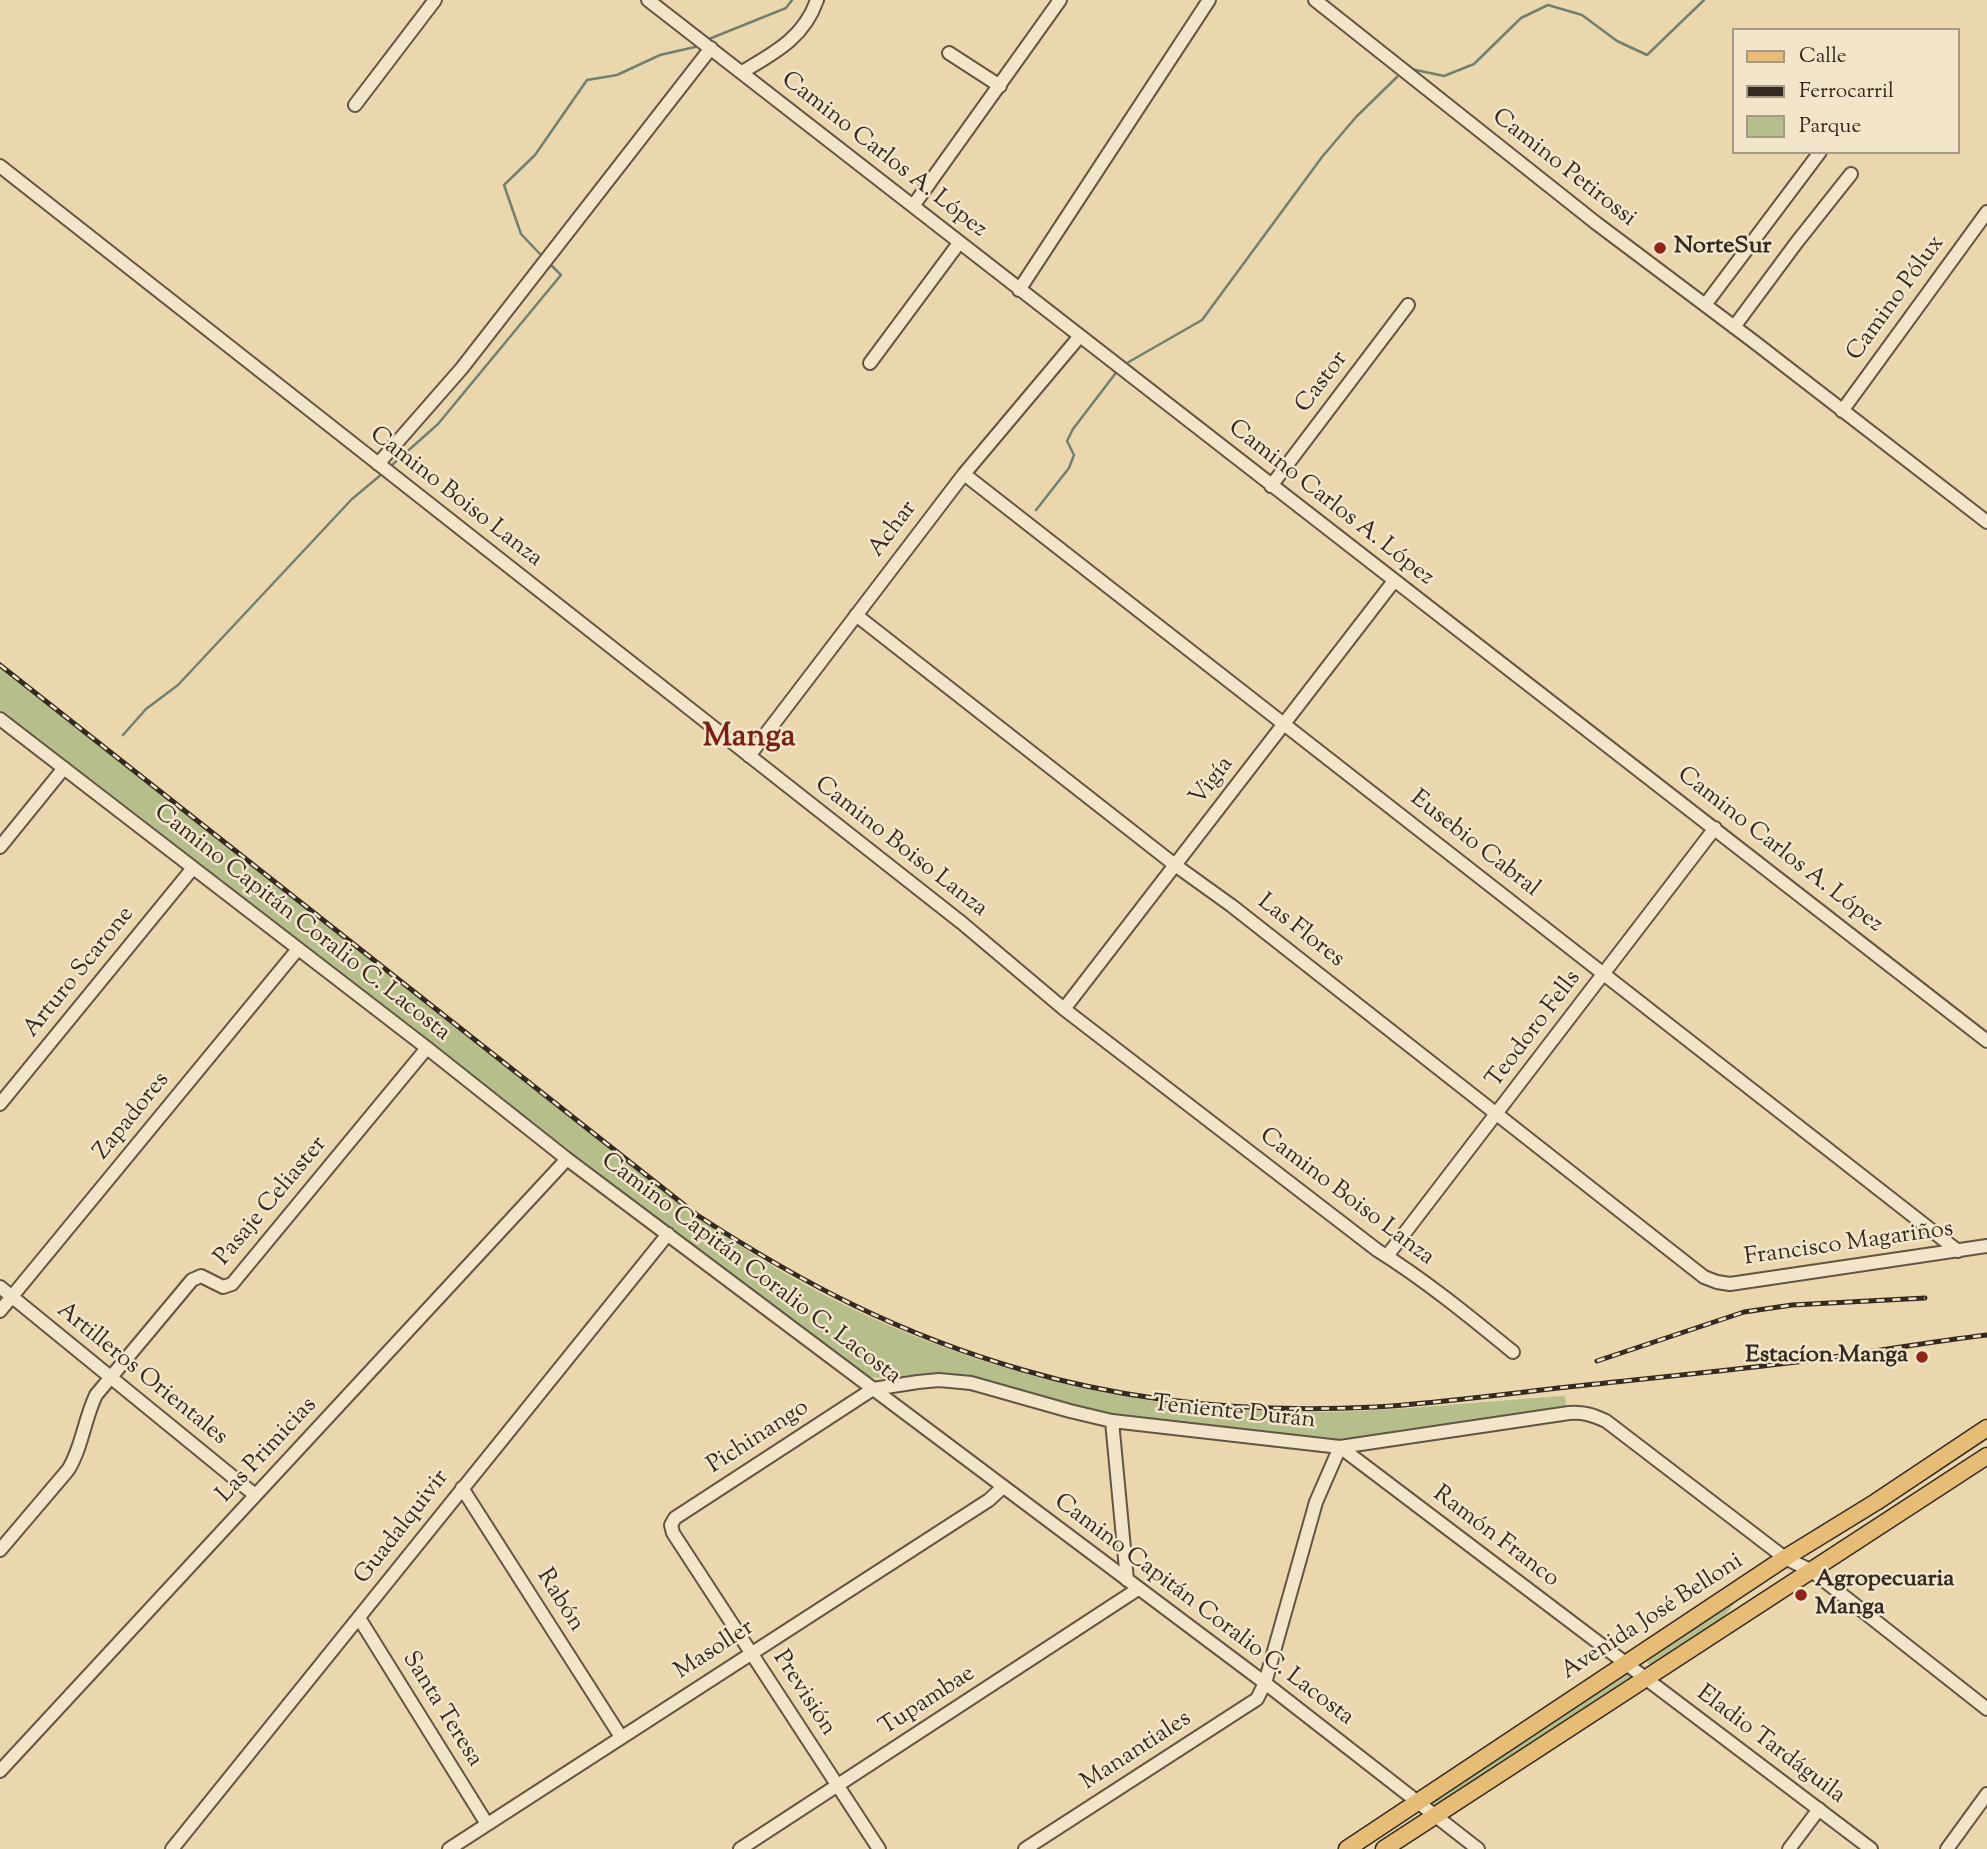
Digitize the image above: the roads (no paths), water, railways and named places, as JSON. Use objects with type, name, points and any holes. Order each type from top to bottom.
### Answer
[{"type":"main road","name":"Avenida José Belloni","points":[[1347,1849],[1625,1663],[1987,1428]]},
{"type":"main road","name":"Avenida José Belloni","points":[[1384,1849],[1644,1678],[1985,1460]]},
{"type":"main road","points":[[1812,1572],[1807,1561],[1809,1557],[1865,1520],[1876,1502]]},
{"type":"main road","points":[[1739,1617],[1754,1598],[1786,1577],[1790,1566],[1785,1558]]},
{"type":"street","points":[[355,105],[435,0]]},
{"type":"street","name":"Camino Carlos A. López","points":[[648,0],[1987,1041]]},
{"type":"street","points":[[742,72],[780,50],[798,35],[812,14],[817,0]]},
{"type":"street","points":[[914,206],[1060,0]]},
{"type":"street","points":[[1019,289],[1209,0]]},
{"type":"street","name":"Camino Petirossi","points":[[1315,0],[1596,223],[1987,522]]},
{"type":"street","points":[[378,464],[462,369],[711,48]]},
{"type":"street","points":[[949,53],[1000,86]]},
{"type":"street","points":[[1706,305],[1819,154]]},
{"type":"street","name":"Camino Boiso Lanza","points":[[0,166],[962,923],[1064,1009],[1387,1256],[1461,1309],[1513,1352]]},
{"type":"street","points":[[1734,327],[1851,174]]},
{"type":"street","name":"Camino Pólux","points":[[1842,411],[1987,212]]},
{"type":"street","points":[[870,363],[959,243]]},
{"type":"street","name":"Castor","points":[[1271,486],[1408,305]]},
{"type":"street","name":"Achar","points":[[749,755],[964,474],[1080,336]]},
{"type":"street","name":"Eusebio Cabral","points":[[964,474],[1958,1251]]},
{"type":"street","name":"Vigía","points":[[1064,1009],[1394,581]]},
{"type":"street","name":"Las Flores","points":[[856,615],[1704,1277],[1717,1282]]},
{"type":"street","name":"Camino Capitán Coralio C. Lacosta","points":[[0,719],[567,1159],[1265,1683],[1478,1849]]},
{"type":"street","points":[[0,847],[64,768]]},
{"type":"street","name":"Teodoro Fells","points":[[1387,1256],[1716,828]]},
{"type":"street","name":"Arturo Scarone","points":[[0,1104],[194,868]]},
{"type":"street","name":"Zapadores","points":[[0,1311],[298,949]]},
{"type":"street","name":"Pasaje Celiaster","points":[[0,1550],[68,1471],[75,1459],[90,1407],[110,1377],[196,1276],[223,1287],[232,1284],[427,1048]]},
{"type":"street","name":"Las Primicias","points":[[0,1771],[567,1159]]},
{"type":"street","name":"Guadalquivir","points":[[172,1849],[667,1234]]},
{"type":"street","name":"Francisco Magariños","points":[[1717,1282],[1730,1284],[1987,1246]]},
{"type":"street","name":"Artilleros Orientales","points":[[0,1287],[255,1495]]},
{"type":"street","name":"Teniente Durán","points":[[873,1388],[939,1380],[971,1383],[1112,1421],[1340,1447],[1583,1412],[1606,1421],[1785,1558]]},
{"type":"street","name":"Pichinango","points":[[671,1525],[675,1518],[873,1388]]},
{"type":"street","points":[[1112,1421],[1127,1580]]},
{"type":"street","points":[[1967,1442],[1985,1460]]},
{"type":"street","points":[[1265,1683],[1316,1502],[1340,1447]]},
{"type":"street","name":"Ramón Franco","points":[[1340,1447],[1644,1678]]},
{"type":"street","name":"Masoller","points":[[449,1849],[989,1500],[1003,1486]]},
{"type":"street","name":"Rabón","points":[[462,1488],[621,1737]]},
{"type":"street","name":"Previsión","points":[[671,1525],[673,1533],[879,1849]]},
{"type":"street","points":[[1785,1558],[1812,1572],[1987,1709]]},
{"type":"street","name":"Tupambae","points":[[740,1849],[1138,1588]]},
{"type":"street","name":"Santa Teresa","points":[[359,1618],[487,1824]]},
{"type":"street","name":"Eladio Tardáguila","points":[[1644,1678],[1871,1849]]},
{"type":"street","name":"Manantiales","points":[[1025,1849],[1257,1699],[1265,1683]]},
{"type":"street","points":[[1947,1849],[1987,1794]]},
{"type":"street","points":[[1788,1849],[1819,1809]]},
{"type":"waterway","points":[[709,39],[786,8],[792,0]]},
{"type":"waterway","points":[[1411,69],[1444,76],[1474,64],[1521,18],[1548,5],[1582,15],[1617,41],[1647,55],[1704,0]]},
{"type":"waterway","points":[[540,254],[521,234],[504,185],[535,155],[587,80],[617,75],[660,55],[695,47]]},
{"type":"waterway","points":[[1127,363],[1202,320],[1322,157],[1356,117],[1397,77]]},
{"type":"waterway","points":[[392,465],[438,424],[561,275],[552,266]]},
{"type":"waterway","points":[[1036,510],[1069,468],[1074,455],[1067,441],[1073,429],[1115,374]]},
{"type":"waterway","points":[[123,735],[146,709],[178,685],[352,499],[382,474]]},
{"type":"railway","points":[[0,665],[697,1215],[776,1263],[854,1305],[894,1324],[978,1356],[1065,1381],[1153,1398],[1242,1407],[1331,1408],[1423,1403],[1733,1369],[1987,1335]]},
{"type":"railway","points":[[1597,1361],[1744,1312],[1792,1305],[1925,1298]]},
{"type":"place","name":"NorteSur","points":[[1660,248]]},
{"type":"place","name":"Estacíon Manga","points":[[1922,1357]]},
{"type":"place","name":"Agropecuaria Manga","points":[[1801,1595]]},
{"type":"district","name":"Manga","points":[[749,740]]}]
